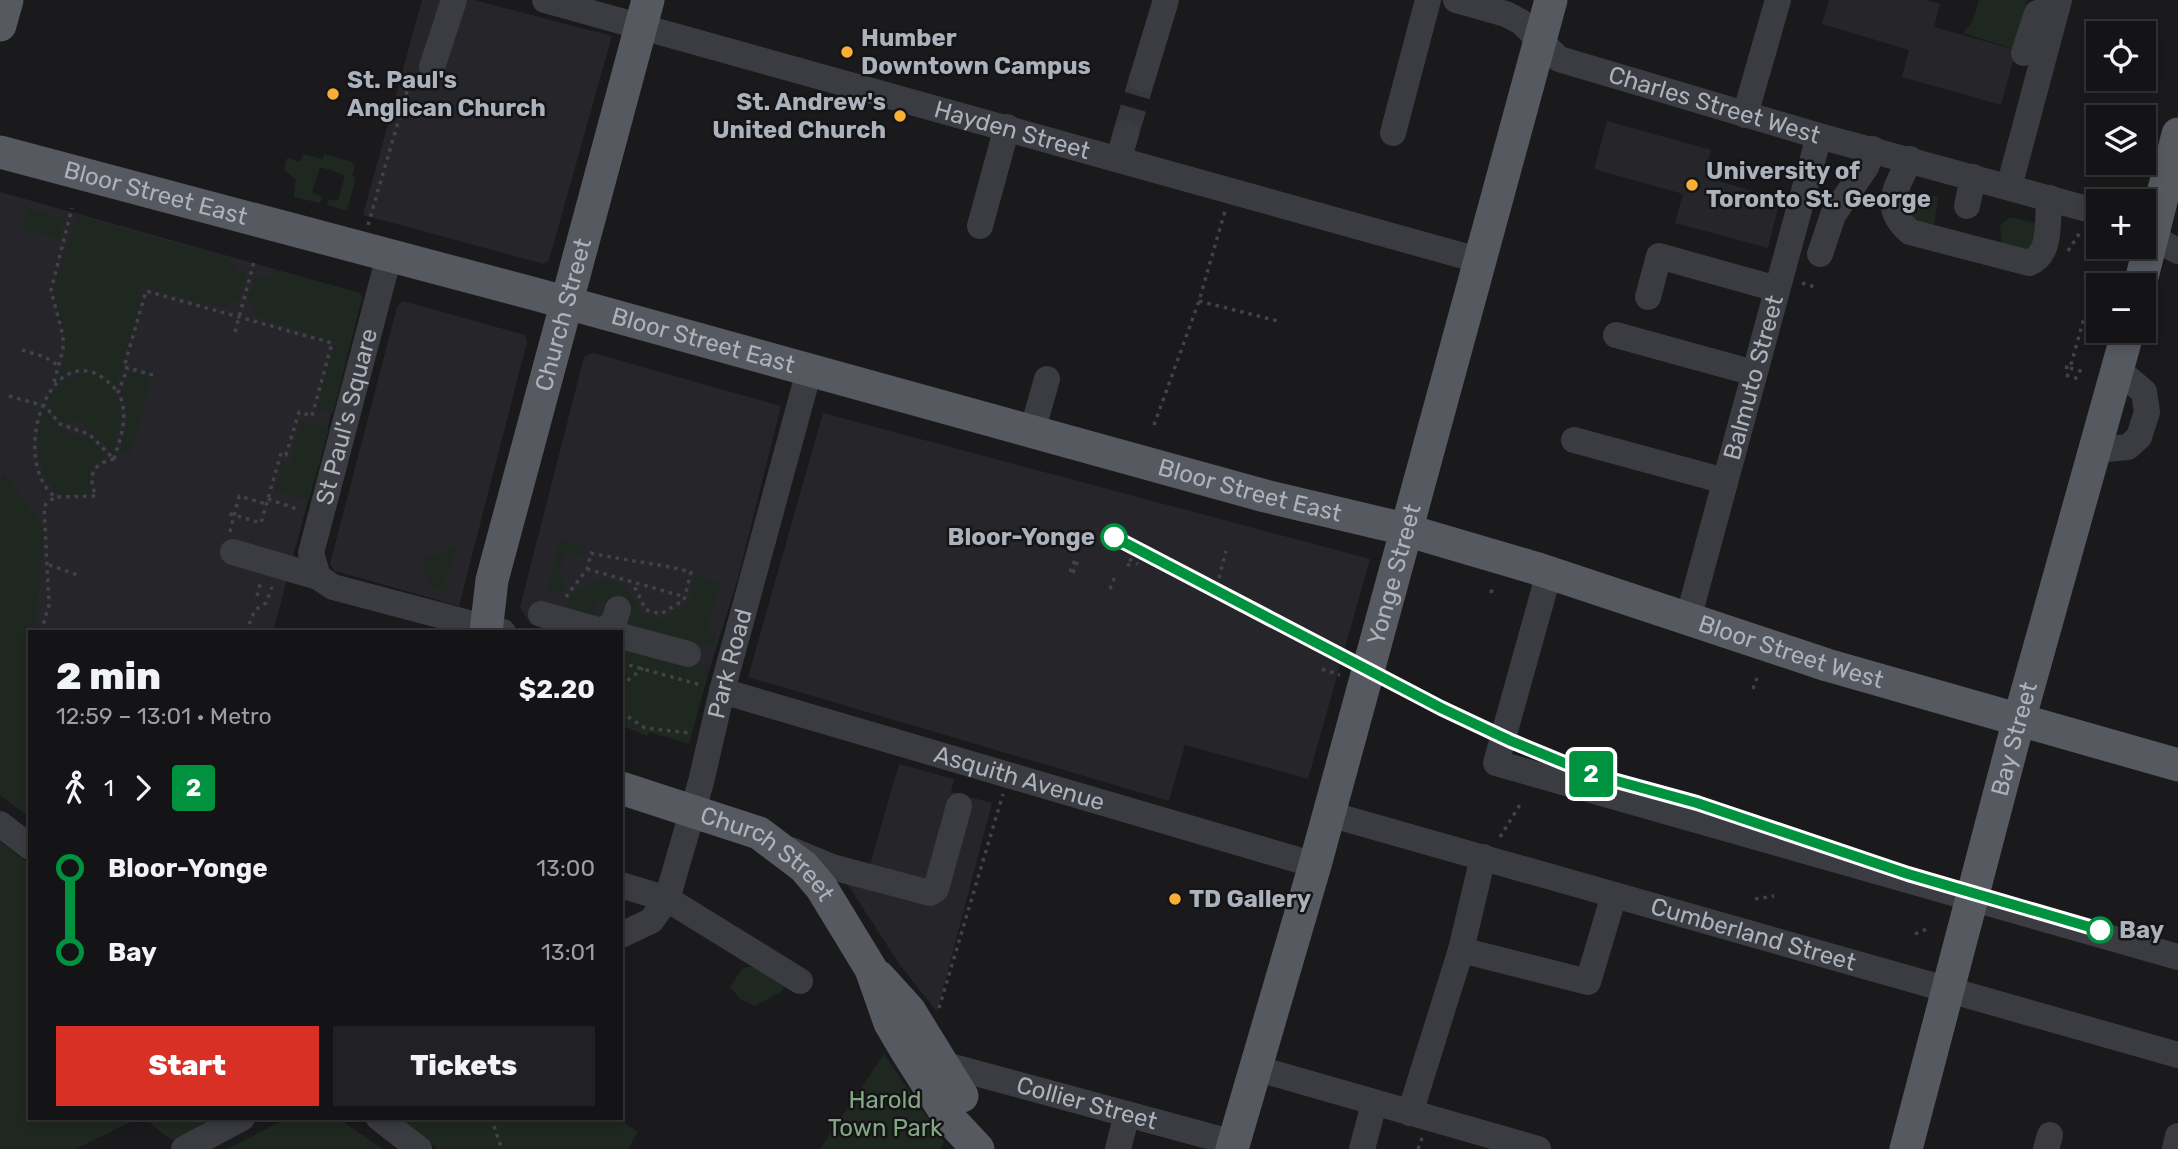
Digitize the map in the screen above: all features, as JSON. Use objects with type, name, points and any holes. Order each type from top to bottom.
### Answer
[{"type":"main road","points":[[0,25],[7,0]]},
{"type":"main road","name":"Yonge Street","points":[[1233,1146],[1315,865],[1551,0]]},
{"type":"main road","name":"Church Street","points":[[491,630],[492,580],[645,13]]},
{"type":"main road","points":[[2145,273],[2158,241],[2178,134]]},
{"type":"main road","name":"Bloor Street East","points":[[0,152],[567,304],[1265,496],[1406,530]]},
{"type":"main road","name":"Bay Street","points":[[1906,1149],[2018,722],[2124,343]]},
{"type":"main road","name":"Bloor Street West","points":[[1406,530],[1549,573],[1827,665],[2018,722],[2178,765]]},
{"type":"main road","name":"Church Street","points":[[623,790],[692,809],[759,833],[775,843],[821,887],[871,970],[890,1023],[901,1043],[948,1118],[978,1149]]},
{"type":"main road","name":"Church Street","points":[[871,970],[909,1010],[971,1111],[986,1149]]},
{"type":"street","points":[[424,65],[454,0]]},
{"type":"street","name":"Hayden Street","points":[[545,0],[645,13],[1007,127],[1478,260]]},
{"type":"street","points":[[1142,79],[1166,0]]},
{"type":"street","points":[[1393,133],[1427,0]]},
{"type":"street","name":"Charles Street West","points":[[1456,0],[1506,14],[1521,22],[1559,59],[1819,136],[2086,208]]},
{"type":"street","points":[[1745,115],[1778,0]]},
{"type":"street","points":[[2024,53],[2037,13],[2058,4]]},
{"type":"street","points":[[2010,187],[2058,4]]},
{"type":"street","points":[[980,226],[1007,127]]},
{"type":"street","points":[[1119,159],[1126,133]]},
{"type":"street","name":"Balmuto Street","points":[[1688,620],[1754,373],[1788,286],[1819,136]]},
{"type":"street","points":[[1820,254],[1833,215],[1866,167],[1872,149]]},
{"type":"street","points":[[1910,159],[1891,203],[1897,220],[1910,232],[2029,263],[2039,259],[2046,246],[2050,198]]},
{"type":"street","points":[[1966,206],[1973,177]]},
{"type":"street","name":"St Paul's Square","points":[[318,577],[311,553],[389,256]]},
{"type":"street","points":[[1648,297],[1659,256],[1788,286]]},
{"type":"street","points":[[1616,335],[1754,373]]},
{"type":"street","name":"Park Road","points":[[623,934],[651,921],[667,899],[692,809],[716,689],[809,371]]},
{"type":"street","points":[[1032,432],[1047,379]]},
{"type":"street","points":[[1574,440],[1725,481]]},
{"type":"street","points":[[237,544],[318,577],[333,587],[491,630]]},
{"type":"street","points":[[1549,573],[1496,763],[2178,957]]},
{"type":"street","points":[[552,609],[606,622]]},
{"type":"street","points":[[623,637],[692,665]]},
{"type":"street","name":"Asquith Avenue","points":[[716,689],[1315,865]]},
{"type":"street","points":[[775,843],[832,867],[930,893],[936,889],[959,806]]},
{"type":"street","name":"Cumberland Street","points":[[1329,814],[2178,1055]]},
{"type":"street","points":[[0,824],[28,845]]},
{"type":"street","points":[[1417,1123],[1483,857]]},
{"type":"street","points":[[623,886],[667,899],[800,981]]},
{"type":"street","points":[[1461,950],[1588,982],[1614,895]]},
{"type":"street","name":"Collier Street","points":[[942,1064],[1233,1146]]},
{"type":"street","points":[[1255,1068],[1374,1104],[1463,1139],[1538,1149]]},
{"type":"street","points":[[1362,1149],[1374,1104]]},
{"type":"street","points":[[1118,1149],[1127,1114]]},
{"type":"street","points":[[184,1149],[238,1120]]},
{"type":"street","points":[[382,1120],[419,1149]]},
{"type":"street","points":[[2175,1149],[2178,1136]]},
{"type":"path","points":[[368,227],[424,65]]},
{"type":"path","points":[[1154,425],[1199,301],[1228,202]]},
{"type":"path","points":[[55,497],[45,484],[39,469],[36,432],[41,405],[54,384],[59,366],[62,336],[51,290],[72,208]]},
{"type":"path","points":[[235,332],[255,258]]},
{"type":"path","points":[[1788,286],[1815,287]]},
{"type":"path","points":[[153,375],[124,367],[146,291],[332,343],[312,416]]},
{"type":"path","points":[[1199,301],[1278,321]]},
{"type":"path","points":[[2084,372],[2068,368],[2082,320],[2086,319]]},
{"type":"path","points":[[22,350],[45,357],[59,366]]},
{"type":"path","points":[[118,391],[128,368]]},
{"type":"path","points":[[54,384],[81,370],[91,371],[107,379],[118,391],[124,409],[124,426],[114,459]]},
{"type":"path","points":[[2066,375],[2082,380]]},
{"type":"path","points":[[9,396],[52,411],[60,424],[89,434],[114,459]]},
{"type":"path","points":[[227,513],[261,523],[281,453],[286,455],[299,412],[320,418]]},
{"type":"path","points":[[42,630],[49,605],[44,506],[55,497],[96,496],[91,484],[93,470],[100,463],[114,459]]},
{"type":"path","points":[[237,544],[230,533],[239,496],[309,512]]},
{"type":"path","points":[[297,517],[299,509]]},
{"type":"path","points":[[1075,534],[1085,539]]},
{"type":"path","points":[[1219,578],[1226,551]]},
{"type":"path","points":[[552,609],[587,569],[591,552],[632,563],[643,560],[691,572],[684,597],[677,606],[661,614],[646,610],[633,584]]},
{"type":"path","points":[[1071,572],[1077,559]]},
{"type":"path","points":[[1128,561],[1136,566]]},
{"type":"path","points":[[49,565],[78,575]]},
{"type":"path","points":[[587,569],[684,597]]},
{"type":"path","points":[[1111,589],[1116,576]]},
{"type":"path","points":[[257,596],[261,579]]},
{"type":"path","points":[[247,630],[255,610],[266,603],[273,582]]},
{"type":"path","points":[[623,663],[716,689]]},
{"type":"path","points":[[692,665],[693,683]]},
{"type":"path","points":[[623,684],[643,668]]},
{"type":"path","points":[[1322,669],[1340,675]]},
{"type":"path","points":[[1753,689],[1757,678]]},
{"type":"path","points":[[623,713],[645,728],[669,733],[696,733]]},
{"type":"path","points":[[938,1010],[1004,792]]},
{"type":"path","points":[[1500,837],[1521,803]]},
{"type":"path","points":[[1755,899],[1774,896]]},
{"type":"path","points":[[1915,934],[1929,928]]},
{"type":"path","points":[[492,1120],[502,1149]]},
{"type":"path","points":[[1417,1123],[1418,1149]]},
{"type":"shaded area","points":[[422,0],[474,0],[612,36],[549,260],[544,264],[363,215]]},
{"type":"shaded area","name":"University of Toronto St. George","points":[[1829,0],[1927,0],[1940,4],[1934,27],[2016,50],[2001,105],[1902,77],[1909,50],[1822,24]]},
{"type":"shaded area","name":"University of Toronto St. George","points":[[1607,121],[1711,150],[1705,177],[1780,199],[1768,248],[1675,223],[1683,194],[1594,169]]},
{"type":"shaded area","points":[[0,192],[360,293],[362,298],[274,630],[28,630],[28,787],[0,766]]},
{"type":"shaded area","points":[[403,301],[525,335],[527,342],[459,606],[335,571],[330,564],[397,307]]},
{"type":"shaded area","points":[[593,353],[781,406],[738,578],[710,668],[623,647],[623,630],[555,630],[530,624],[520,607],[584,357]]},
{"type":"shaded area","points":[[823,413],[1370,559],[1308,779],[1185,745],[1169,801],[748,677]]},
{"type":"shaded area","points":[[899,764],[954,779],[951,792],[992,803],[937,1012],[900,965],[835,865],[868,872]]},
{"type":"green space","points":[[1979,0],[2027,0],[2014,49],[1963,33],[1973,21]]},
{"type":"green space","points":[[303,154],[323,159],[324,154],[352,162],[355,166],[352,176],[356,177],[347,211],[327,205],[329,199],[338,201],[345,175],[320,167],[312,193],[322,196],[320,203],[294,197],[296,180],[284,169],[287,158],[300,162]]},
{"type":"green space","points":[[1903,189],[1938,197],[1934,226],[1904,220]]},
{"type":"green space","points":[[27,208],[64,218],[59,239],[22,229]]},
{"type":"green space","points":[[77,216],[232,259],[235,270],[246,274],[239,300],[234,299],[229,306],[222,307],[139,286],[137,291],[142,293],[117,387],[97,370],[72,371],[58,379],[66,344],[53,291]]},
{"type":"green space","points":[[2010,217],[2039,224],[2035,251],[2002,244],[2000,226]]},
{"type":"green space","points":[[275,270],[360,293],[362,298],[333,413],[317,408],[335,342],[259,317],[254,313],[253,304],[248,302],[255,277],[269,278]]},
{"type":"green space","points":[[129,372],[152,378],[131,454],[120,450],[127,418],[121,392]]},
{"type":"green space","points":[[91,373],[104,379],[118,397],[121,420],[114,455],[82,422],[77,420],[68,425],[58,420],[46,401],[64,381]]},
{"type":"green space","points":[[43,408],[54,422],[75,438],[88,435],[105,455],[107,459],[95,465],[90,473],[92,494],[61,496],[46,478],[38,443]]},
{"type":"green space","points":[[301,421],[329,428],[309,500],[275,491],[283,462],[289,463]]},
{"type":"green space","points":[[4,473],[45,528],[34,630],[28,630],[28,816],[0,795],[0,483]]},
{"type":"green space","points":[[560,540],[586,547],[583,554],[566,553],[560,574],[566,587],[561,594],[547,590]]},
{"type":"green space","points":[[457,545],[451,568],[443,579],[452,594],[432,589],[422,568],[425,556],[434,558]]},
{"type":"green space","points":[[695,576],[720,583],[707,632],[716,634],[712,647],[619,623],[623,608],[598,602],[594,616],[565,608],[571,595],[604,578],[625,585],[644,615],[661,620],[687,605]]},
{"type":"green space","points":[[623,645],[710,668],[689,744],[649,732],[647,736],[623,726]]},
{"type":"green space","points":[[0,842],[28,863],[28,1120],[135,1120],[75,1149],[0,1149]]},
{"type":"green space","points":[[746,967],[753,967],[784,986],[782,991],[755,1006],[741,1000],[730,987]]},
{"type":"green space","name":"Harold Town Park","points":[[884,1054],[944,1142],[940,1149],[820,1149]]},
{"type":"green space","points":[[145,1120],[211,1120],[208,1125],[176,1141]]},
{"type":"green space","points":[[283,1120],[341,1120],[382,1149],[228,1149]]},
{"type":"green space","points":[[401,1120],[619,1120],[638,1132],[628,1149],[438,1149]]},
{"type":"tunnel","points":[[1126,133],[1142,79]]},
{"type":"metro line","name":"2","points":[[1114,537],[1441,708],[1591,774],[1697,803],[1908,874],[2100,930]]},
{"type":"place","name":"Humber Downtown Campus","points":[[847,52]]},
{"type":"place","name":"St. Paul's Anglican Church","points":[[333,94]]},
{"type":"place","name":"St. Andrew's United Church","points":[[900,116]]},
{"type":"place","name":"University of Toronto St. George","points":[[1692,185]]},
{"type":"place","name":"Bloor-Yonge","points":[[1114,537]]},
{"type":"place","name":"TD Gallery","points":[[1175,899]]},
{"type":"place","name":"Bay","points":[[2100,930]]}]
